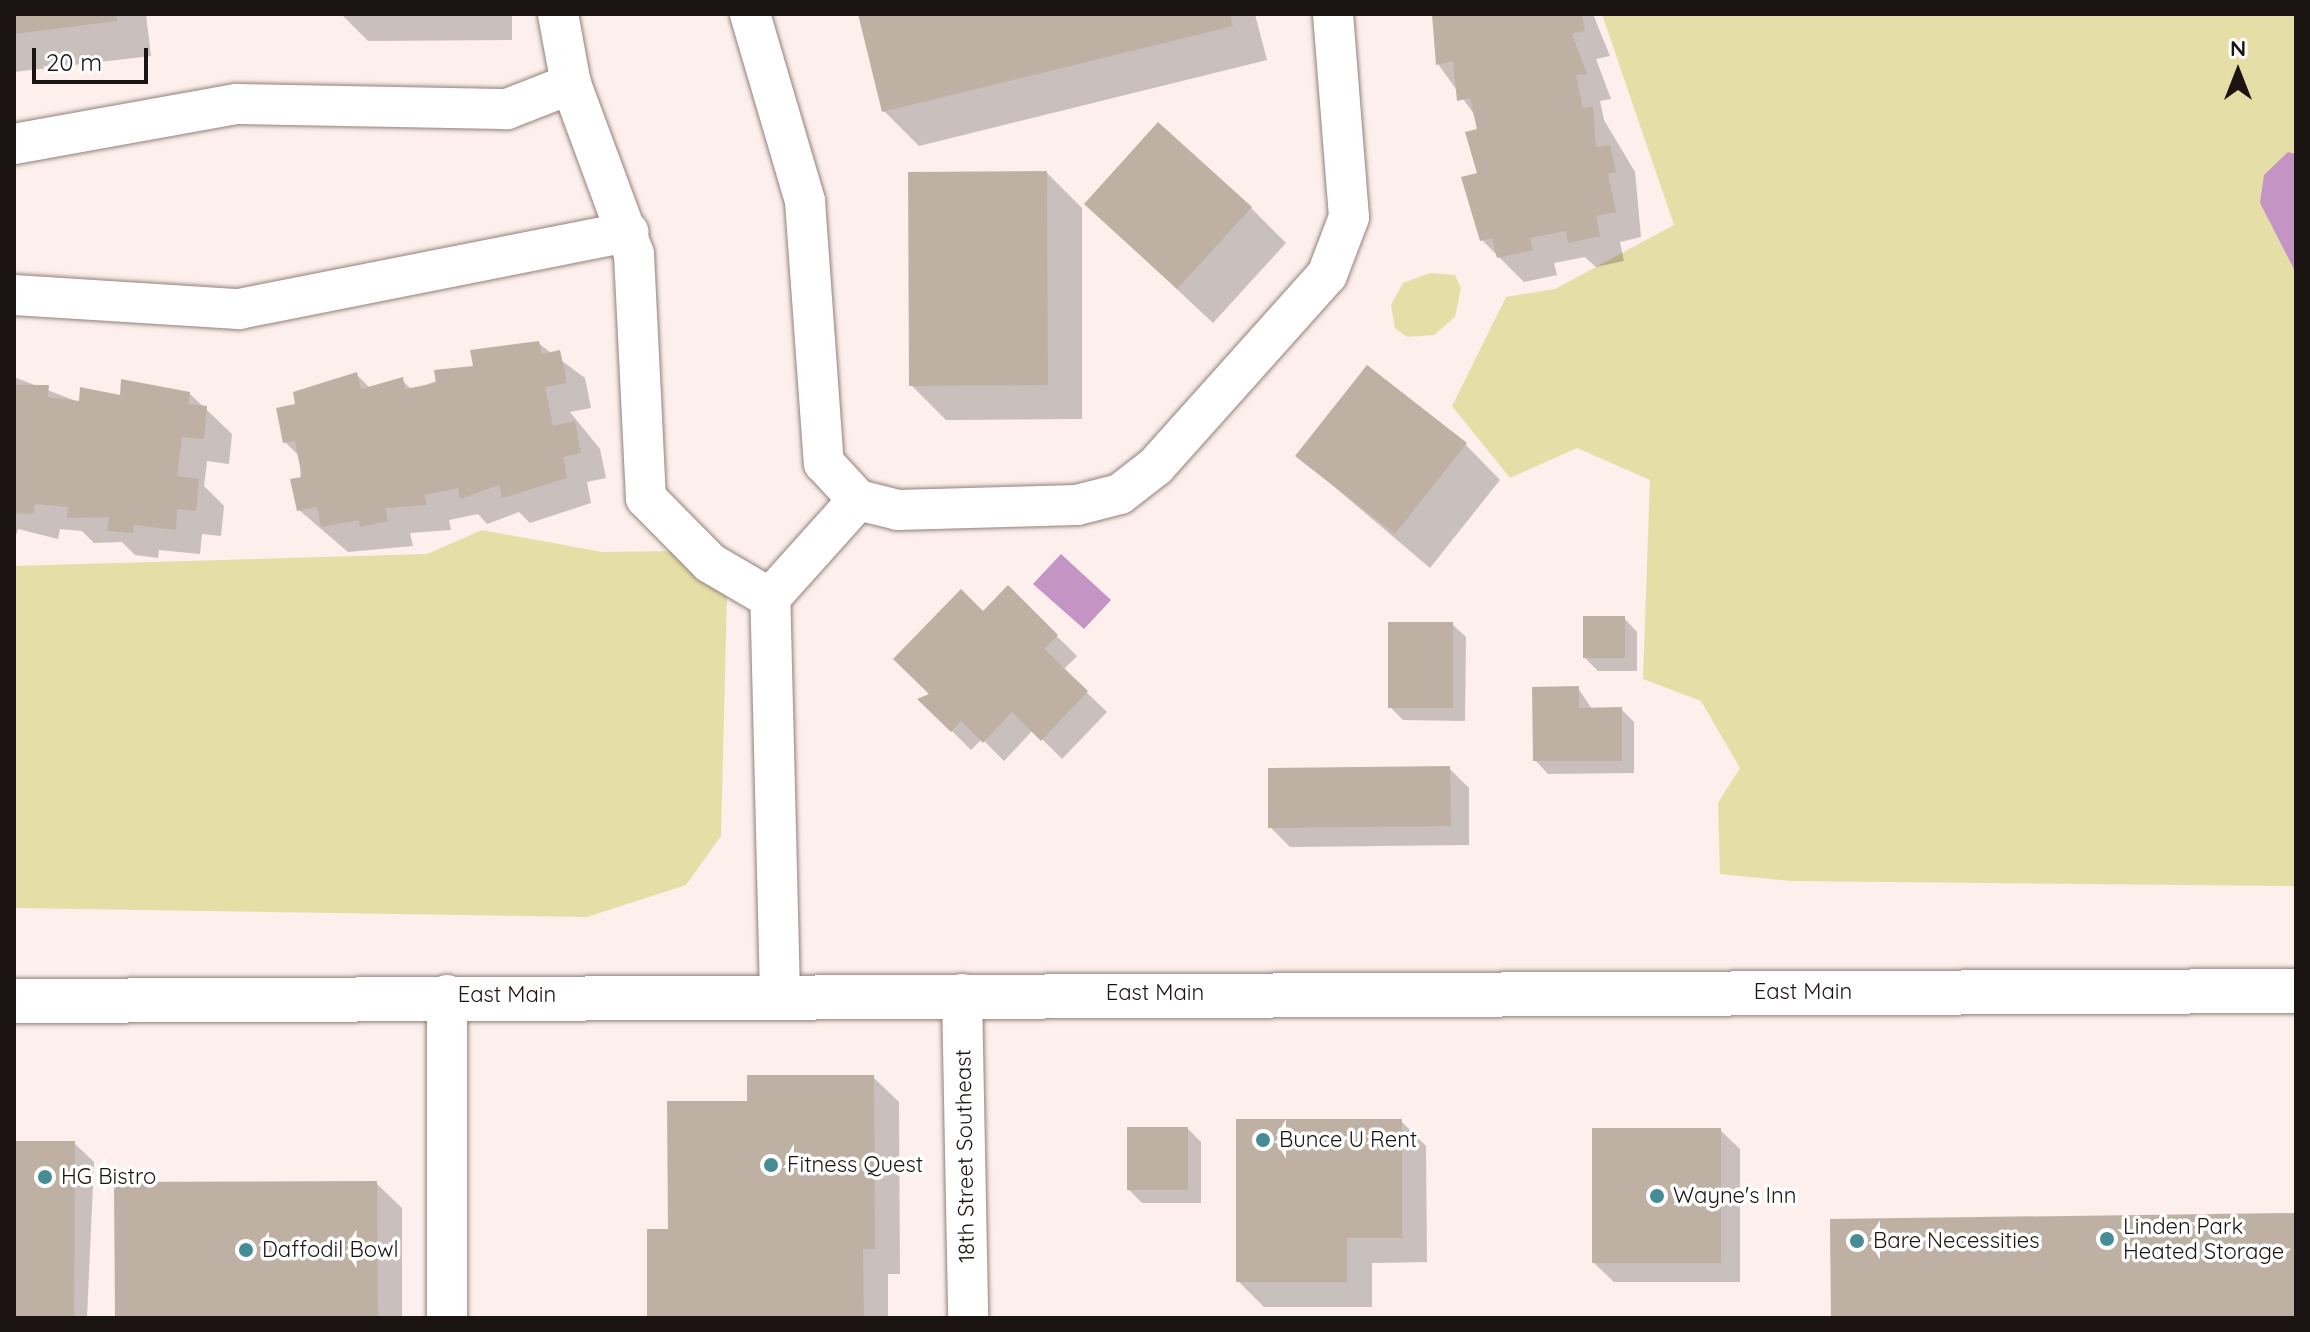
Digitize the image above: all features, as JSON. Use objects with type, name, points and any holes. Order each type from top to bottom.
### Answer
[{"type":"main road","name":"East Main","points":[[14,1001],[447,995],[2296,991]]},
{"type":"street","points":[[558,14],[571,84],[628,232],[638,282],[646,498],[710,563],[770,598]]},
{"type":"street","points":[[750,14],[805,201],[818,443],[824,463],[858,500],[898,510],[1077,505],[1120,494],[1156,466],[1327,275],[1346,236],[1333,14]]},
{"type":"street","points":[[14,144],[237,104],[507,109],[571,84]]},
{"type":"street","points":[[14,295],[239,309],[628,232]]},
{"type":"street","points":[[780,994],[770,598],[858,500]]},
{"type":"street","name":"18th Street Southeast","points":[[962,994],[968,1318]]},
{"type":"street","points":[[447,995],[447,1318]]},
{"type":"shaded area","points":[[1602,14],[2296,14],[2296,886],[1791,881],[1720,874],[1718,803],[1740,768],[1701,701],[1643,679],[1650,480],[1577,448],[1510,478],[1452,406],[1506,297],[1555,289],[1674,225]]},
{"type":"shaded area","points":[[2288,152],[2296,154],[2296,273],[2260,203],[2264,175]]},
{"type":"shaded area","points":[[1430,273],[1455,275],[1461,288],[1455,317],[1434,335],[1407,337],[1395,328],[1391,305],[1403,283]]},
{"type":"shaded area","points":[[482,530],[602,552],[673,551],[727,594],[721,836],[686,885],[587,917],[14,908],[14,566],[427,554]]},
{"type":"shaded area","points":[[1061,554],[1111,600],[1084,629],[1033,584]]},
{"type":"building","points":[[14,14],[116,14],[117,21],[14,34]]},
{"type":"building","points":[[858,14],[1230,14],[1233,26],[882,112]]},
{"type":"building","points":[[1432,14],[1582,14],[1585,31],[1572,34],[1587,74],[1576,75],[1583,108],[1593,107],[1596,147],[1610,145],[1616,172],[1608,174],[1616,212],[1596,216],[1600,236],[1568,243],[1566,231],[1530,238],[1533,250],[1497,258],[1492,238],[1480,241],[1461,177],[1477,173],[1465,132],[1477,129],[1470,98],[1457,101],[1453,61],[1436,65]]},
{"type":"building","points":[[1158,122],[1252,207],[1177,289],[1084,204]]},
{"type":"building","points":[[1047,171],[1048,385],[909,386],[908,172]]},
{"type":"building","points":[[539,341],[542,354],[560,350],[567,383],[545,387],[553,426],[575,421],[581,453],[563,457],[567,478],[502,498],[499,485],[460,499],[458,488],[424,495],[427,505],[385,508],[388,521],[360,527],[359,520],[321,527],[317,507],[297,511],[290,479],[302,477],[295,441],[283,443],[276,408],[295,404],[293,392],[357,372],[361,389],[403,377],[405,389],[436,383],[434,370],[473,366],[470,350]]},
{"type":"building","points":[[1367,365],[1467,443],[1395,534],[1295,456]]},
{"type":"building","points":[[121,379],[190,392],[188,404],[207,406],[204,439],[182,437],[177,476],[199,479],[196,511],[177,509],[176,530],[134,525],[133,533],[107,531],[109,517],[67,518],[68,507],[35,504],[33,514],[14,513],[14,385],[49,385],[48,397],[79,401],[80,387],[120,395]]},
{"type":"building","points":[[1008,585],[1058,635],[1044,649],[1088,691],[1041,741],[1012,712],[983,743],[961,721],[951,732],[917,699],[929,694],[893,659],[961,589],[983,611]]},
{"type":"building","points":[[1583,616],[1625,616],[1625,658],[1583,658]]},
{"type":"building","points":[[1388,622],[1453,622],[1453,708],[1388,708]]},
{"type":"building","points":[[1579,686],[1579,708],[1622,707],[1622,761],[1533,761],[1532,687]]},
{"type":"building","points":[[1450,766],[1451,826],[1268,828],[1268,768]]},
{"type":"building","name":"Fitness Quest","points":[[747,1075],[874,1075],[875,1249],[863,1249],[864,1318],[647,1318],[647,1229],[668,1229],[667,1101],[747,1101]]},
{"type":"building","points":[[1236,1119],[1402,1119],[1402,1238],[1347,1238],[1347,1282],[1236,1282]]},
{"type":"building","points":[[1127,1127],[1188,1127],[1188,1190],[1127,1190]]},
{"type":"building","name":"Wayne's Inn","points":[[1592,1128],[1721,1128],[1721,1263],[1592,1263]]},
{"type":"building","points":[[14,1141],[75,1141],[74,1318],[14,1318]]},
{"type":"building","name":"Daffodil Bowl","points":[[377,1181],[378,1318],[115,1318],[114,1182]]},
{"type":"building","points":[[2296,1213],[2296,1318],[1831,1318],[1830,1219]]},
{"type":"place","name":"Bunce U Rent","points":[[1263,1140]]},
{"type":"place","name":"Fitness Quest","points":[[771,1165]]},
{"type":"place","name":"HG Bistro","points":[[45,1177]]},
{"type":"place","name":"Wayne's Inn","points":[[1657,1196]]},
{"type":"place","name":"Linden Park Heated Storage","points":[[2107,1239]]},
{"type":"place","name":"Bare Necessities","points":[[1857,1241]]},
{"type":"place","name":"Daffodil Bowl","points":[[246,1250]]}]
